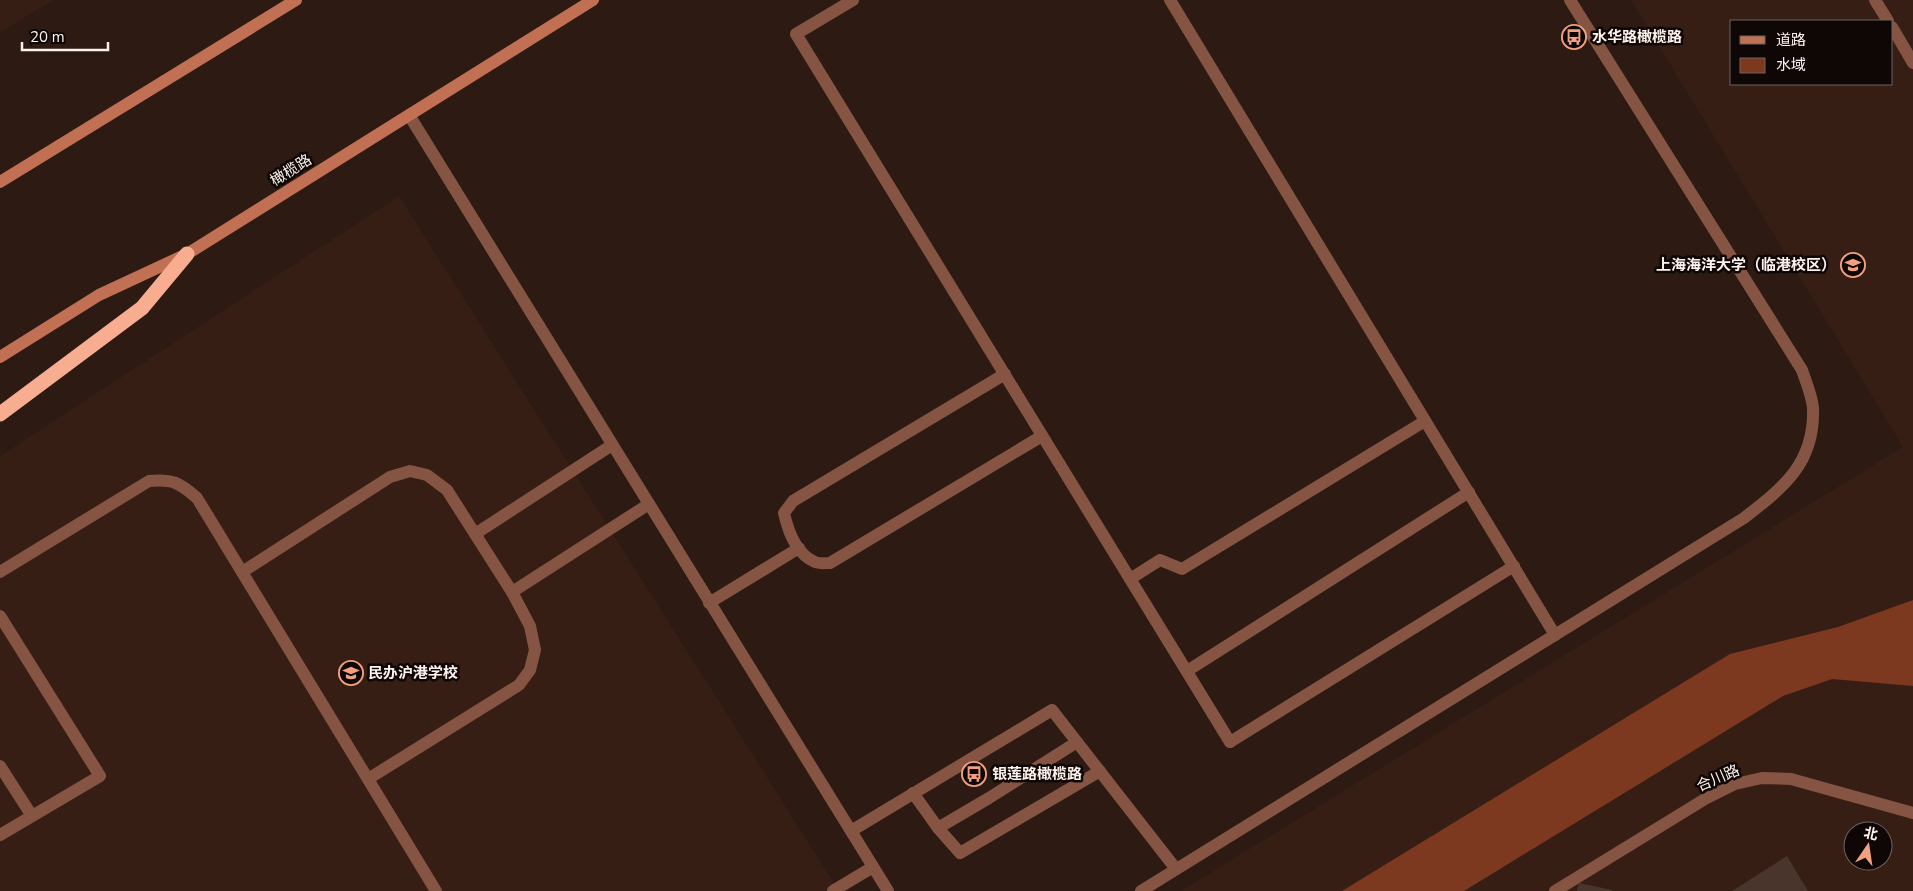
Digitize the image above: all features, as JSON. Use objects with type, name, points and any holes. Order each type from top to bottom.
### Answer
[{"type":"highway","points":[[0,414],[142,308],[187,254]]},
{"type":"main road","points":[[0,182],[296,0]]},
{"type":"main road","name":"橄榄路","points":[[0,357],[99,295],[187,254],[593,0]]},
{"type":"street","points":[[852,0],[796,34],[1230,742],[1514,566]]},
{"type":"street","points":[[1170,0],[1555,635]]},
{"type":"street","points":[[1141,891],[1744,518],[1780,490],[1796,469],[1810,443],[1813,406],[1802,370],[1570,0]]},
{"type":"street","points":[[1875,0],[1887,20]]},
{"type":"street","points":[[1893,30],[1913,63]]},
{"type":"street","points":[[409,115],[888,891]]},
{"type":"street","points":[[1005,374],[793,501],[784,513],[788,530],[804,556],[816,563],[830,563],[1042,436]]},
{"type":"street","points":[[1130,579],[1160,560],[1182,569],[1425,421]]},
{"type":"street","points":[[475,534],[612,446]]},
{"type":"street","points":[[242,572],[390,477],[410,471],[426,474],[446,490],[512,592],[530,626],[535,650],[530,670],[519,686],[368,779]]},
{"type":"street","points":[[0,572],[148,481],[167,480],[183,485],[197,498],[436,891]]},
{"type":"street","points":[[1187,671],[1468,492]]},
{"type":"street","points":[[512,592],[649,504]]},
{"type":"street","points":[[709,603],[799,548]]},
{"type":"street","points":[[0,616],[100,776],[0,835]]},
{"type":"street","points":[[850,831],[1052,710],[1176,869]]},
{"type":"street","points":[[938,828],[1077,742]]},
{"type":"street","points":[[0,766],[32,816]]},
{"type":"street","points":[[913,793],[938,828],[960,853],[1100,771]]},
{"type":"street","name":"合川路","points":[[1555,891],[1705,799],[1735,784],[1762,778],[1791,779],[1913,813]]},
{"type":"street","points":[[833,891],[873,867]]},
{"type":"shaded area","points":[[0,0],[53,0],[0,33]]},
{"type":"shaded area","name":"上海海洋大学（临港校区）","points":[[1631,0],[1913,0],[1913,891],[1181,891],[1903,447]]},
{"type":"shaded area","name":"民办沪港学校","points":[[399,196],[839,891],[0,891],[0,456]]},
{"type":"water","points":[[1913,600],[1913,686],[1832,679],[1783,696],[1464,891],[1342,891],[1730,654],[1838,627]]},
{"type":"building","points":[[1787,856],[1808,891],[1732,891]]},
{"type":"building","points":[[1579,883],[1612,890],[1612,891],[1577,891]]},
{"type":"place","name":"水华路橄榄路","points":[[1574,37]]},
{"type":"place","name":"上海海洋大学（临港校区）","points":[[1853,265]]},
{"type":"place","name":"民办沪港学校","points":[[351,673]]},
{"type":"place","name":"银莲路橄榄路","points":[[974,774]]}]
